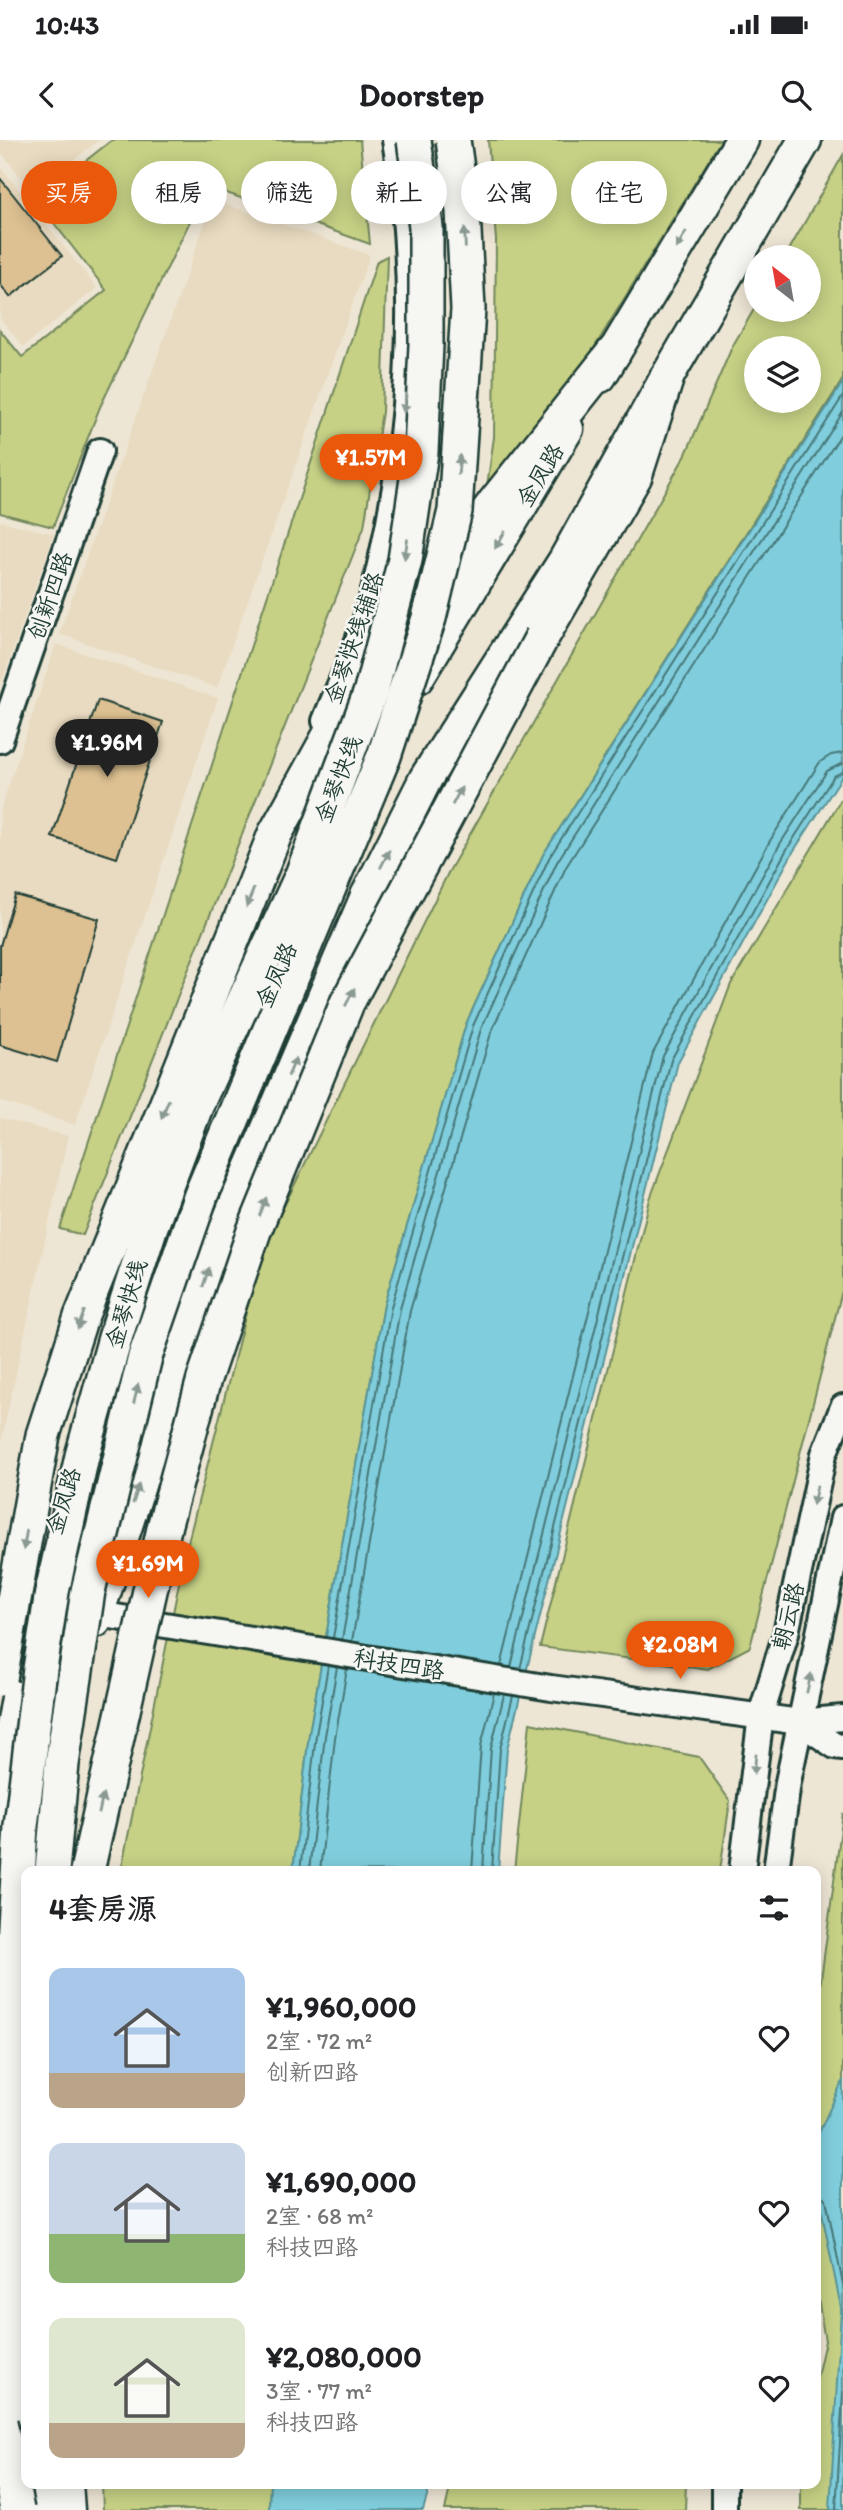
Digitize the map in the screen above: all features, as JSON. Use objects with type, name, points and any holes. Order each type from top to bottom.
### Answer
[{"type":"highway","name":"金琴快线","points":[[17,2510],[10,2235],[14,1942],[21,1826],[46,1630],[82,1456],[115,1338],[151,1226],[198,1101],[302,875],[371,691],[405,560],[421,452],[426,345],[426,227],[414,140]]},
{"type":"highway","name":"金琴快线","points":[[52,1866],[62,1764],[88,1591],[145,1357],[201,1195],[384,756],[429,618],[455,511],[468,309],[463,211],[453,140]]},
{"type":"highway","points":[[0,1679],[43,1435],[56,1393],[81,1317],[275,834],[343,710],[495,502],[614,352]]},
{"type":"highway","points":[[88,1866],[164,1524],[205,1379],[254,1231],[347,1003],[542,636],[635,476],[667,377]]},
{"type":"highway","points":[[0,2422],[17,2510]]},
{"type":"highway","points":[[46,2489],[48,2510]]},
{"type":"main road","name":"金凤路","points":[[0,1885],[10,1743],[35,1604],[63,1491],[239,1061],[377,744],[741,140]]},
{"type":"main road","points":[[59,1866],[68,1742],[96,1615],[212,1260],[367,896],[426,778],[565,560],[667,377],[805,140]]},
{"type":"main road","points":[[0,2377],[10,2510]]},
{"type":"main road","points":[[66,2489],[68,2510]]},
{"type":"street","name":"金琴快线辅路","points":[[275,834],[316,745],[370,605],[394,492],[408,370],[411,277],[405,202],[395,140]]},
{"type":"street","name":"创新四路","points":[[0,740],[100,452]]},
{"type":"street","name":"朝云路","points":[[743,1866],[761,1715],[786,1633],[824,1454],[843,1407]]},
{"type":"street","name":"朝云路","points":[[777,1866],[800,1722],[843,1518]]},
{"type":"street","name":"科技四路","points":[[0,1598],[551,1688],[800,1722],[843,1718]]},
{"type":"street","name":"科技四路","points":[[800,1722],[835,1746],[843,1747]]},
{"type":"street","points":[[724,2489],[724,2510]]},
{"type":"shaded area","points":[[0,140],[99,140],[72,161],[21,161],[21,177],[0,151]]},
{"type":"shaded area","points":[[0,166],[21,192],[21,224],[46,224],[97,288],[23,347],[0,318]]},
{"type":"shaded area","points":[[227,205],[241,210],[241,224],[282,224],[370,255],[217,688],[59,634],[204,224],[227,224]]},
{"type":"shaded area","points":[[0,521],[54,534],[0,687]]},
{"type":"shaded area","points":[[56,644],[218,698],[75,1125],[0,1101],[0,811]]},
{"type":"shaded area","points":[[0,1118],[68,1136],[0,1447]]},
{"type":"green space","points":[[112,140],[360,140],[362,161],[351,161],[351,224],[368,224],[370,244],[314,224],[337,224],[337,161],[241,161],[241,198],[227,193],[227,161],[131,161],[131,224],[189,224],[100,407],[53,527],[0,513],[0,330],[22,357],[106,290],[55,224],[117,224],[117,161],[85,161]]},
{"type":"green space","points":[[488,140],[721,140],[480,535],[494,437],[495,224],[557,224],[557,161],[490,161]]},
{"type":"green space","points":[[843,155],[843,379],[543,855],[466,1024],[384,1305],[309,1734],[294,1866],[122,1866],[184,1558],[261,1253],[448,873],[686,454],[732,347],[747,322],[821,322],[821,245],[792,245]]},
{"type":"green space","points":[[387,256],[382,412],[364,527],[83,1235],[60,1229],[377,261]]},
{"type":"green space","points":[[843,796],[843,1287],[750,1647],[708,1669],[540,1647],[650,1199],[731,984]]},
{"type":"green space","points":[[530,1723],[699,1757],[730,1801],[721,1866],[515,1866]]},
{"type":"green space","points":[[843,1813],[843,2510],[801,2510],[801,2489],[821,2489],[821,2359],[825,2341],[821,2317],[821,1979]]},
{"type":"green space","points":[[102,2489],[270,2489],[269,2510],[103,2510]]},
{"type":"green space","points":[[450,2489],[686,2489],[685,2510],[445,2510]]},
{"type":"water","points":[[843,382],[843,775],[793,852],[678,1062],[507,1749],[498,1866],[294,1866],[309,1734],[384,1305],[466,1024],[543,855]]},
{"type":"water","points":[[843,2080],[843,2510],[830,2510],[841,2308],[821,2208],[821,2128]]},
{"type":"water","points":[[270,2489],[429,2489],[423,2510],[269,2510]]},
{"type":"building","points":[[0,178],[21,204],[21,224],[37,224],[62,256],[10,297],[0,284]]},
{"type":"building","points":[[98,700],[163,722],[117,858],[52,837]]},
{"type":"building","points":[[15,895],[99,919],[57,1062],[0,1045],[0,946]]}]
